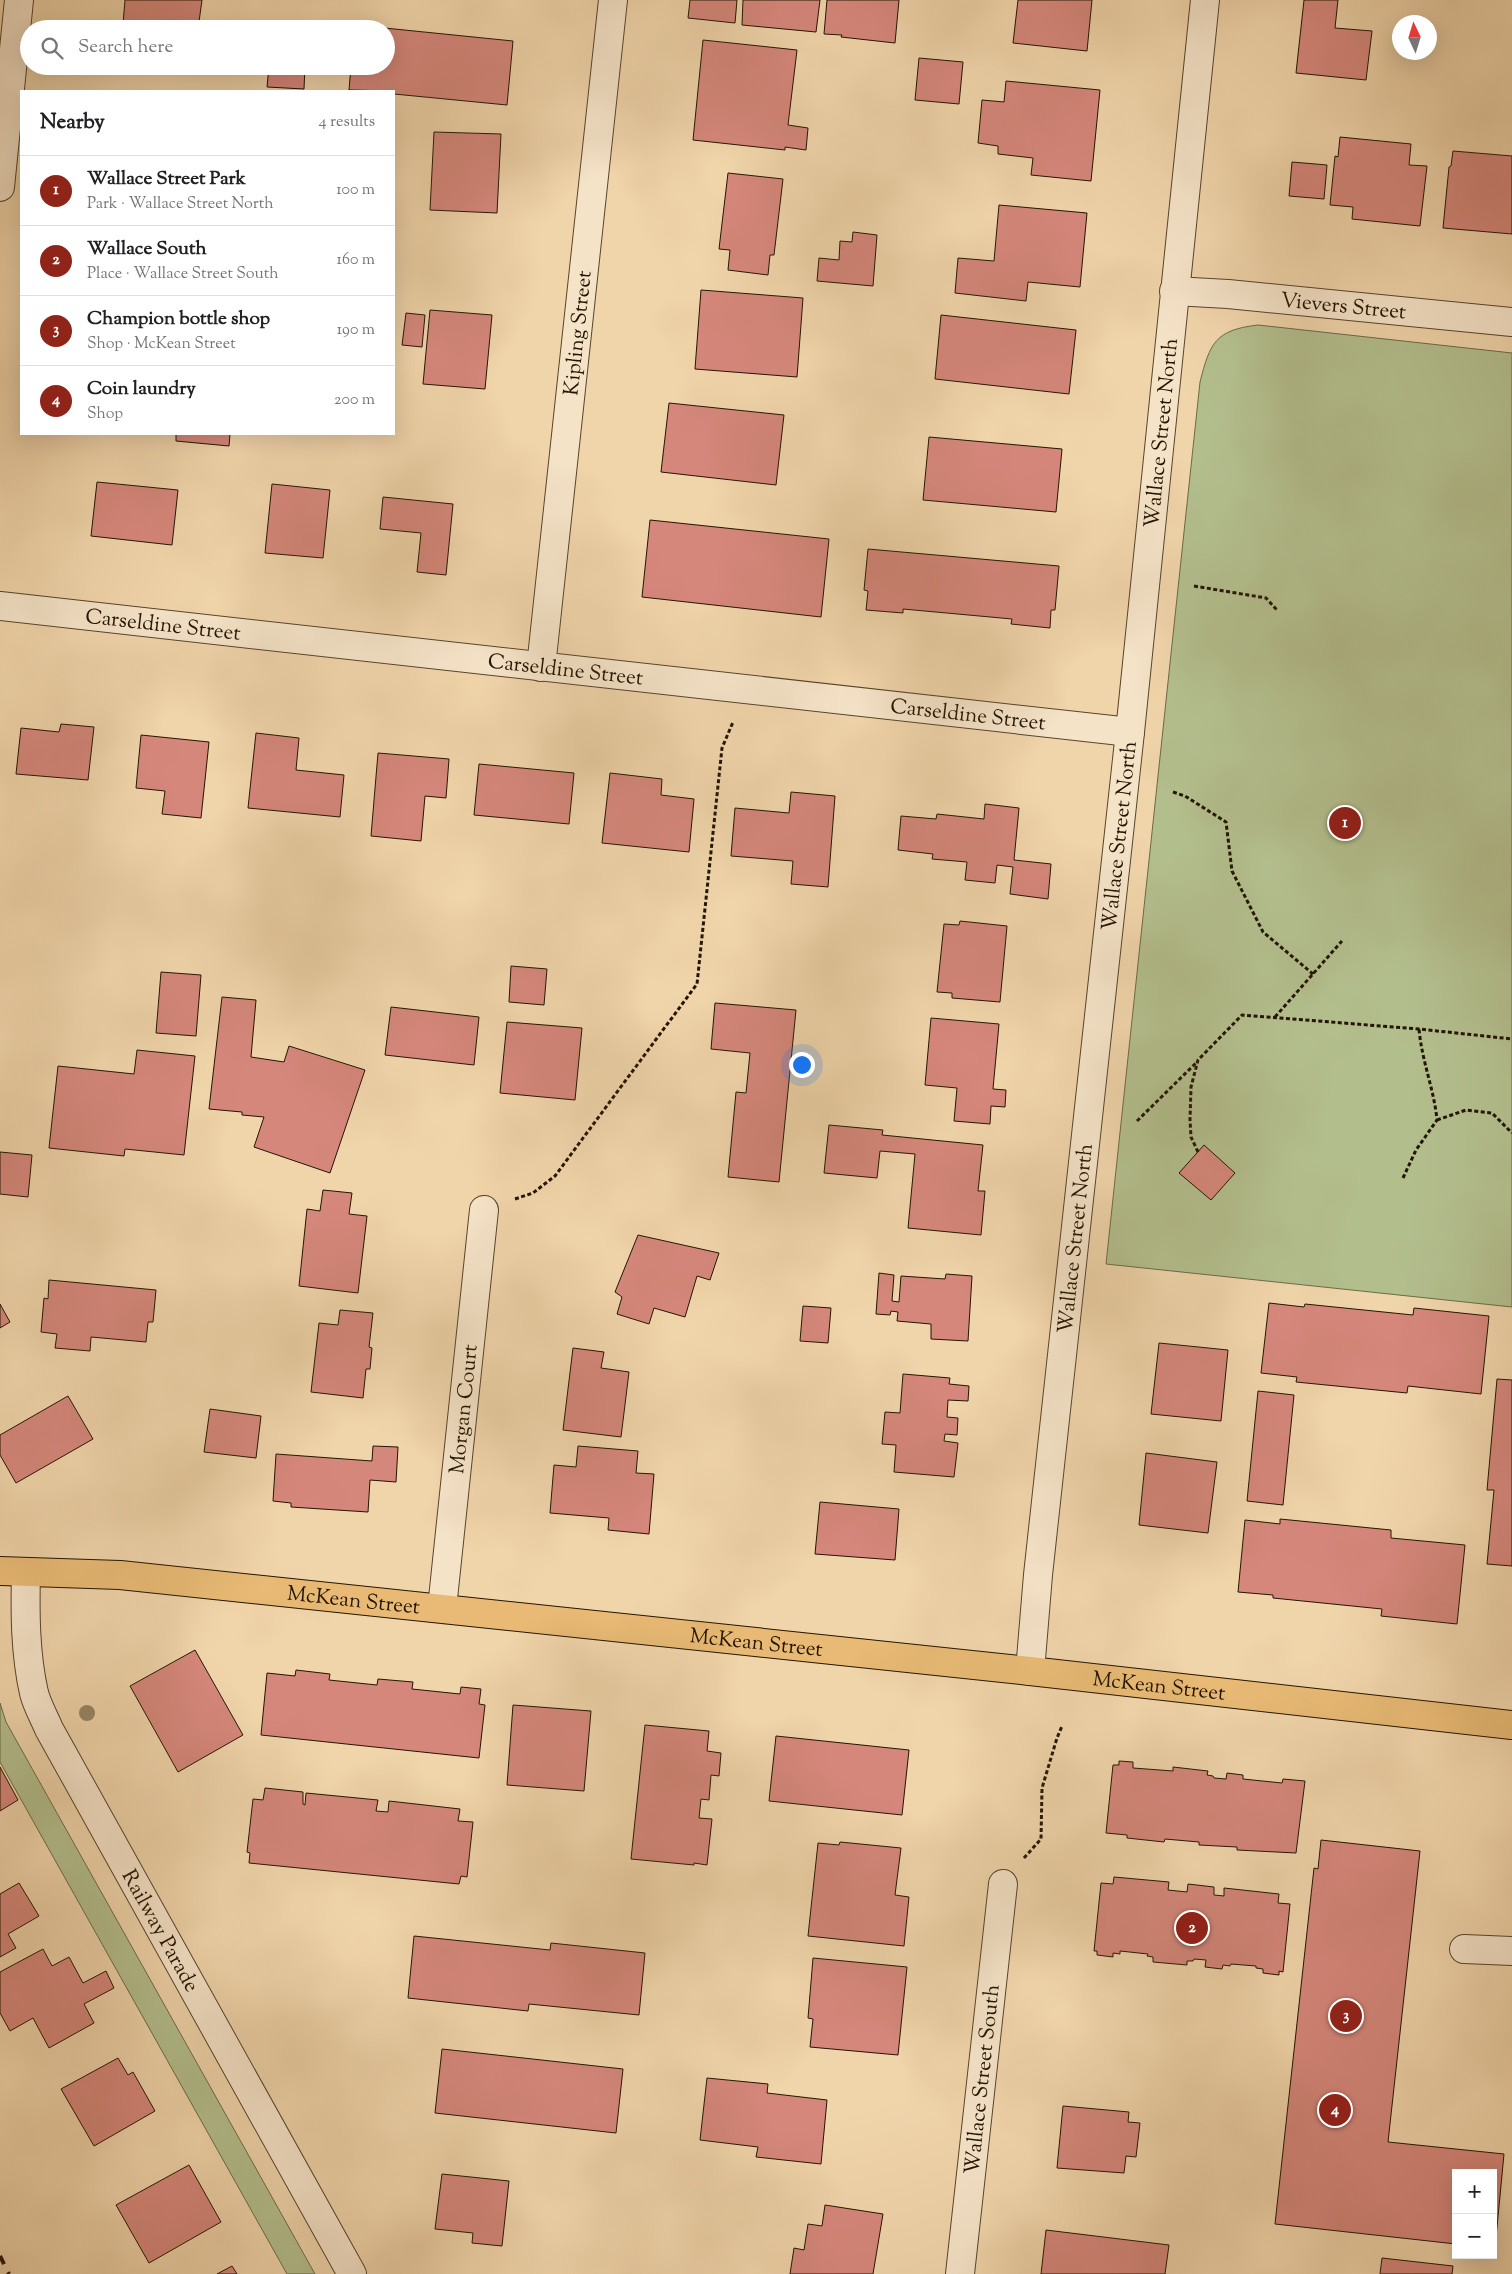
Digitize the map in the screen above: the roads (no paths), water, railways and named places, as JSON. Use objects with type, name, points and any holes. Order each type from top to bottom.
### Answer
[{"type":"main road","name":"McKean Street","points":[[13,1571],[120,1575],[442,1608],[1512,1725]]},
{"type":"street","points":[[0,187],[20,0]]},
{"type":"street","name":"Kipling Street","points":[[541,666],[613,0]]},
{"type":"street","name":"Wallace Street North","points":[[1030,1671],[1038,1575],[1130,732],[1205,0]]},
{"type":"street","name":"Vievers Street","points":[[1174,291],[1228,294],[1512,322]]},
{"type":"street","name":"Carseldine Street","points":[[0,606],[1130,732]]},
{"type":"street","name":"Morgan Court","points":[[442,1608],[484,1210]]},
{"type":"street","name":"Railway Parade","points":[[13,1571],[25,1612],[34,1694],[48,1729],[352,2274]]},
{"type":"street","name":"Wallace Street South","points":[[960,2274],[1003,1884]]},
{"type":"street","points":[[1464,1949],[1512,1951]]},
{"type":"railway","points":[[0,2256],[9,2274]]},
{"type":"place","name":"Wallace Street Park","points":[[1345,823]]},
{"type":"place","name":"Wallace South","points":[[1192,1928]]},
{"type":"place","name":"Champion bottle shop","points":[[1346,2016]]},
{"type":"place","name":"Coin laundry","points":[[1335,2110]]}]
